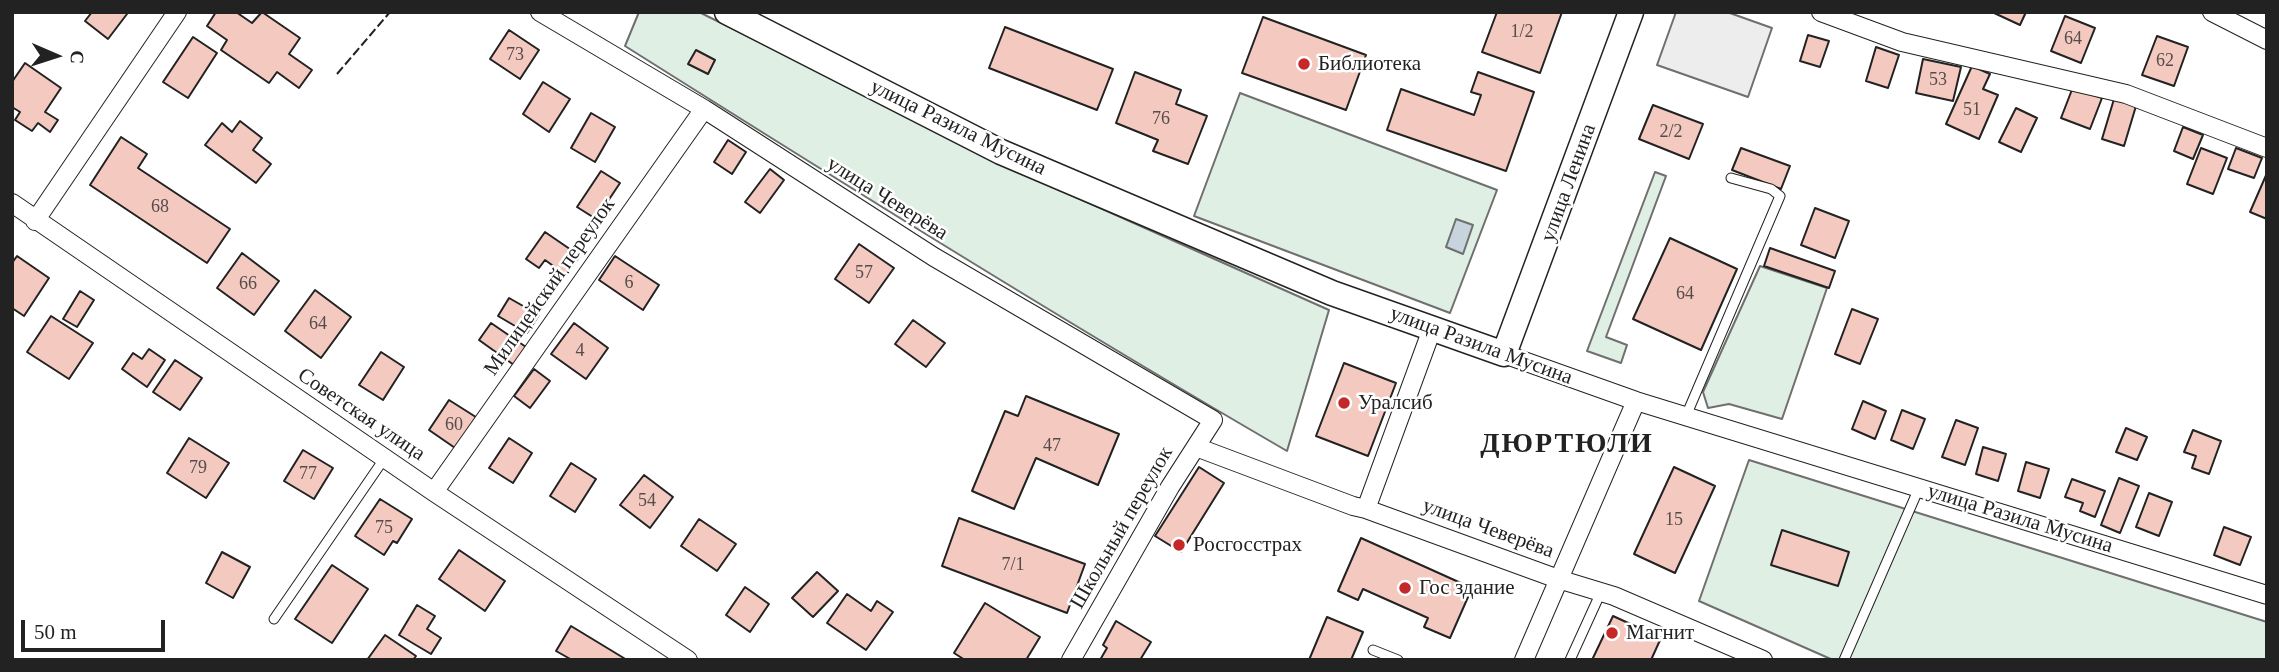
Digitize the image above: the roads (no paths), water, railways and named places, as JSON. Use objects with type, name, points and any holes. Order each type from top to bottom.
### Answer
[{"type":"main road","name":"улица Разила Мусина","points":[[727,12],[1001,152],[1332,293],[1504,354]]},
{"type":"main road","name":"улица Ленина","points":[[1504,354],[1632,12]]},
{"type":"street","points":[[36,221],[177,12]]},
{"type":"street","name":"улица Чеверёва","points":[[540,12],[704,109],[934,257],[1213,420]]},
{"type":"street","points":[[1821,12],[1902,42],[2126,94],[2267,148]]},
{"type":"street","points":[[2213,12],[2267,40]]},
{"type":"street","name":"Милицейский переулок","points":[[434,492],[704,109]]},
{"type":"street","name":"Советская улица","points":[[12,203],[434,492],[688,660]]},
{"type":"street","points":[[1366,509],[1432,328]]},
{"type":"street","name":"улица Разила Мусина","points":[[1504,354],[1636,401],[2267,595]]},
{"type":"street","points":[[1524,660],[1636,401]]},
{"type":"street","name":"Школьный переулок","points":[[1071,660],[1170,487],[1213,420]]},
{"type":"street","name":"улица Чеверёва","points":[[1196,447],[1353,506],[1601,592],[1763,660]]},
{"type":"lane","points":[[1686,416],[1780,196],[1771,189],[1731,178]]},
{"type":"lane","points":[[274,619],[384,458]]},
{"type":"lane","points":[[1844,660],[1919,488]]},
{"type":"lane","points":[[1570,660],[1601,592]]},
{"type":"lane","points":[[1373,650],[1398,660]]},
{"type":"place","name":"Библиотека","points":[[1304,64]]},
{"type":"place","name":"Уралсиб","points":[[1344,403]]},
{"type":"place","name":"Росгосстрах","points":[[1179,545]]},
{"type":"place","name":"Гос здание","points":[[1405,588]]},
{"type":"place","name":"Магнит","points":[[1612,633]]},
{"type":"district","name":"ДЮРТЮЛИ","points":[[1567,445]]}]
